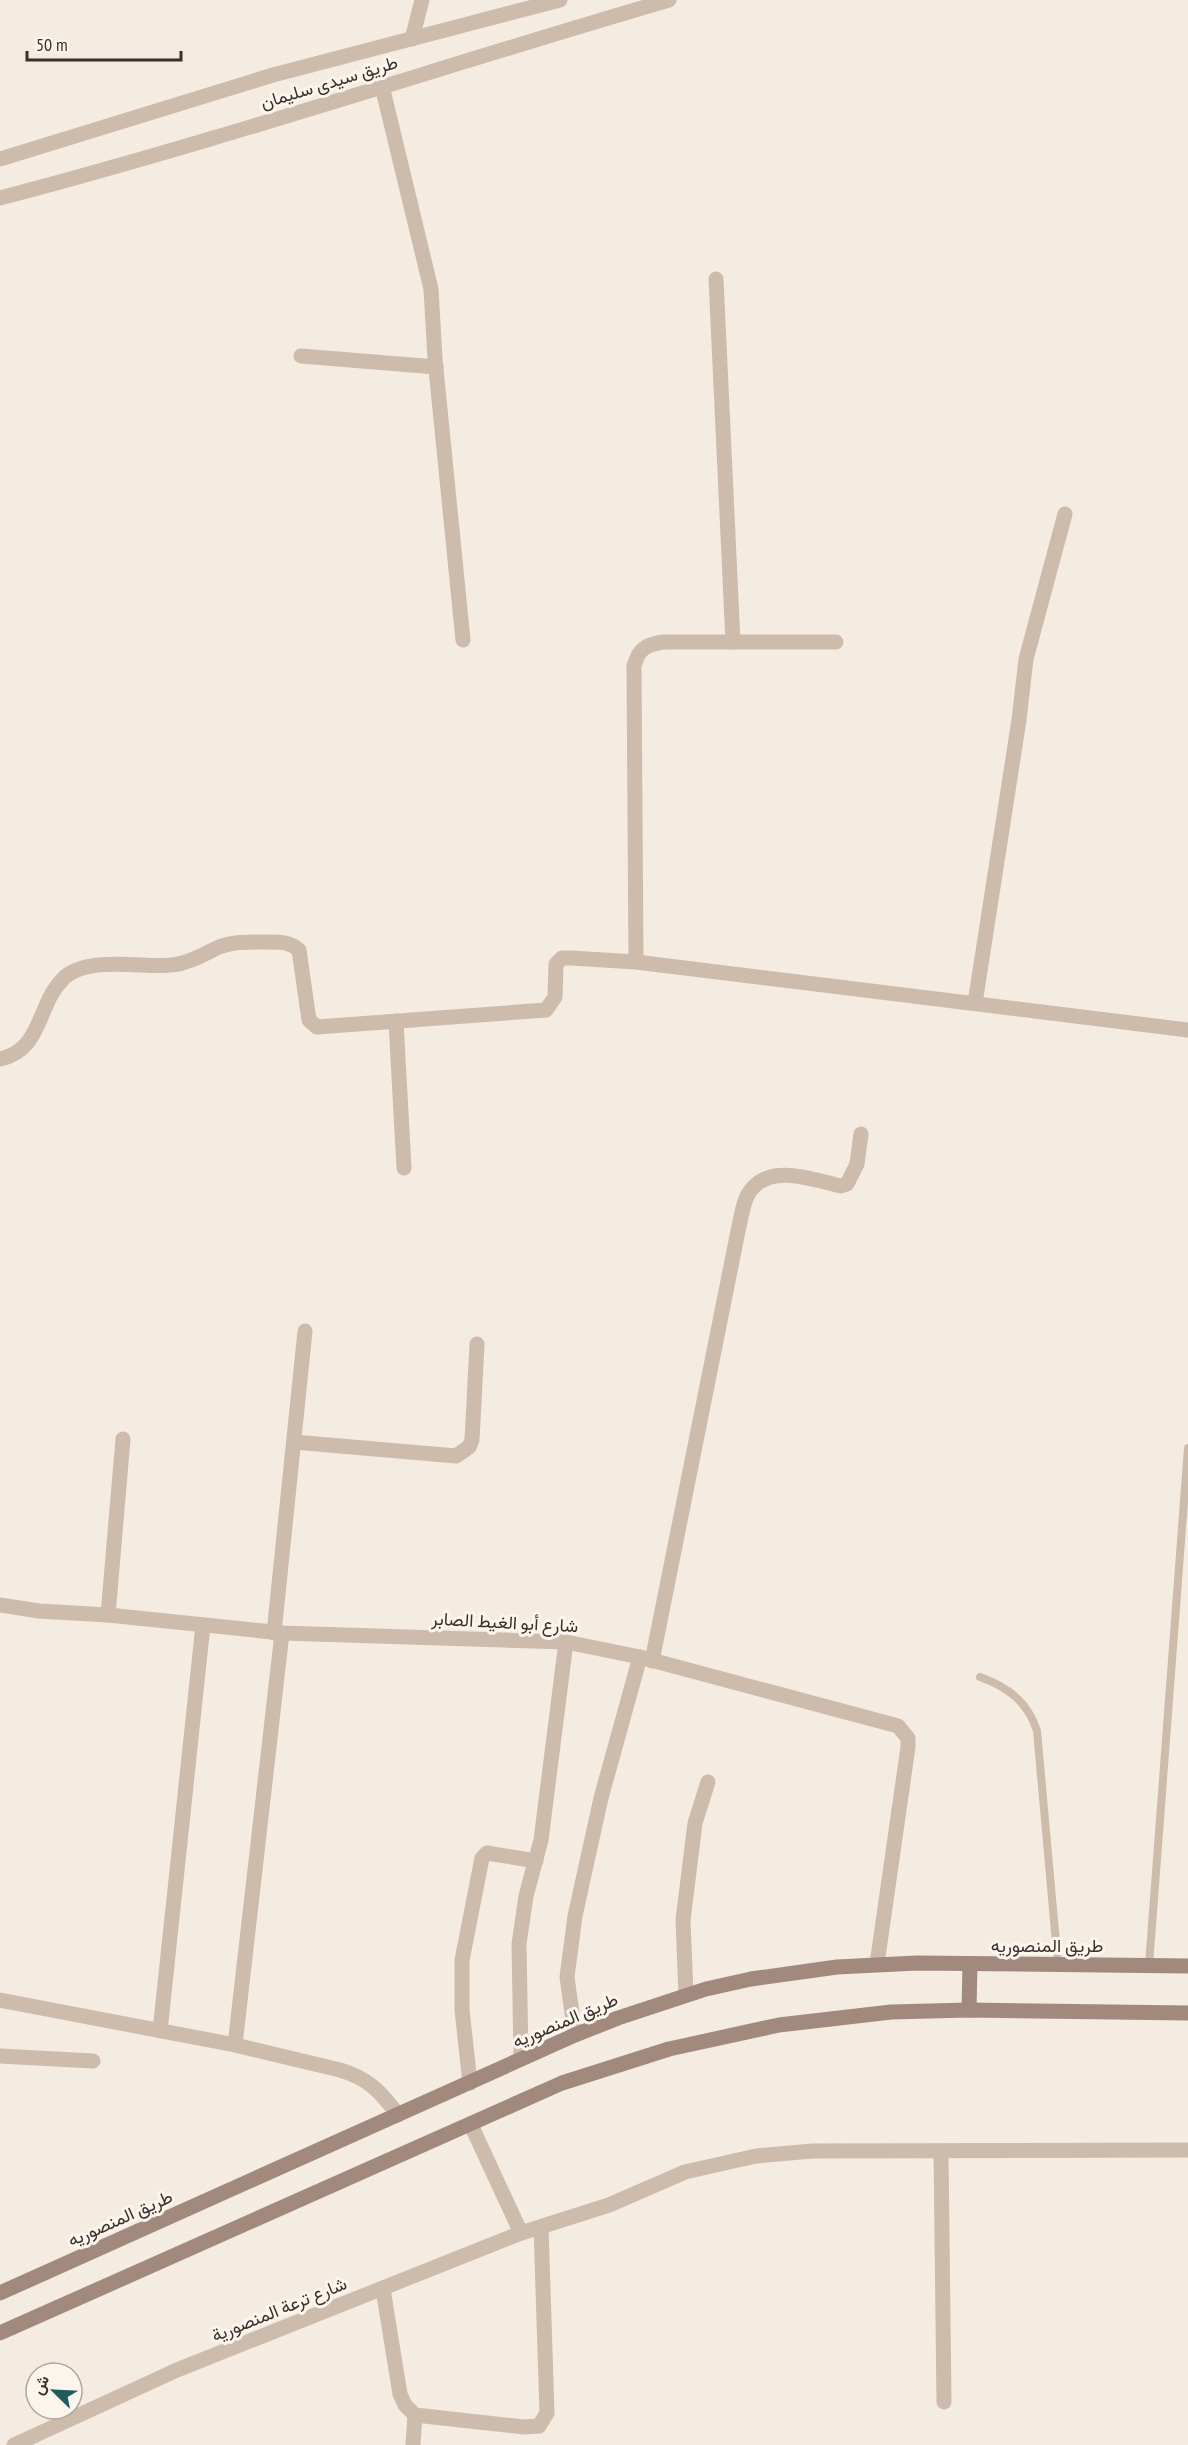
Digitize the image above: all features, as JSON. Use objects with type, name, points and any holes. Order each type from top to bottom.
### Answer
[{"type":"main road","name":"طريق المنصوريه","points":[[0,2293],[575,2035],[686,1995],[797,1972],[877,1964],[1188,1966]]},
{"type":"main road","points":[[969,2010],[970,1964]]},
{"type":"main road","points":[[0,2333],[562,2083],[669,2049],[723,2036],[834,2017],[969,2010],[1188,2013]]},
{"type":"street","points":[[412,39],[422,0]]},
{"type":"street","name":"طريق سيدى سليمان","points":[[0,159],[273,75],[560,0]]},
{"type":"street","name":"طريق سيدى سليمان","points":[[0,198],[272,121],[669,0]]},
{"type":"street","points":[[382,86],[431,289],[436,367],[463,640]]},
{"type":"street","points":[[716,279],[733,642]]},
{"type":"street","points":[[301,356],[436,367]]},
{"type":"street","points":[[975,1003],[1019,720],[1026,659],[1065,514]]},
{"type":"street","points":[[636,962],[634,666],[637,654],[645,645],[663,642],[836,642]]},
{"type":"street","points":[[0,1059],[21,1051],[34,1037],[51,997],[62,979],[80,968],[176,964],[242,942],[286,942],[299,950],[302,957],[309,1020],[317,1027],[546,1010],[555,997],[554,972],[556,964],[562,958],[636,962],[1188,1030]]},
{"type":"street","points":[[396,1021],[404,1168]]},
{"type":"street","points":[[575,2035],[567,1977],[575,1916],[601,1798],[646,1659],[738,1231],[749,1191],[762,1179],[774,1175],[841,1186],[846,1184],[851,1180],[857,1164],[861,1134]]},
{"type":"street","points":[[235,2045],[278,1633],[306,1331]]},
{"type":"street","points":[[294,1442],[456,1456],[464,1453],[472,1440],[477,1344]]},
{"type":"street","points":[[108,1615],[123,1439]]},
{"type":"street","name":"شارع أبو الغيط الصابر","points":[[0,1605],[39,1611],[108,1615],[278,1633],[566,1642],[646,1659],[890,1723],[904,1731],[908,1747],[877,1964]]},
{"type":"street","points":[[160,2031],[203,1625]]},
{"type":"street","points":[[521,2060],[519,1944],[526,1896],[541,1840],[566,1642]]},
{"type":"street","points":[[686,1995],[682,1920],[695,1823],[708,1782]]},
{"type":"street","points":[[470,2083],[462,2010],[462,1959],[482,1857],[487,1853],[536,1861]]},
{"type":"street","points":[[0,2000],[235,2045],[357,2075],[372,2084],[398,2115]]},
{"type":"street","points":[[0,2056],[93,2061]]},
{"type":"street","points":[[471,2125],[520,2234]]},
{"type":"street","name":"شارع ترعة المنصورية","points":[[14,2445],[177,2370],[520,2234],[609,2205],[685,2172],[756,2156],[812,2151],[1188,2150]]},
{"type":"street","points":[[941,2152],[944,2402]]},
{"type":"street","points":[[383,2289],[400,2394],[405,2406],[415,2415],[524,2427],[539,2426],[546,2413],[541,2228]]},
{"type":"street","points":[[413,2445],[415,2415]]},
{"type":"lane","points":[[1149,1965],[1188,1448]]},
{"type":"lane","points":[[980,1677],[1000,1684],[1019,1698],[1033,1717],[1037,1731],[1058,1965]]}]
